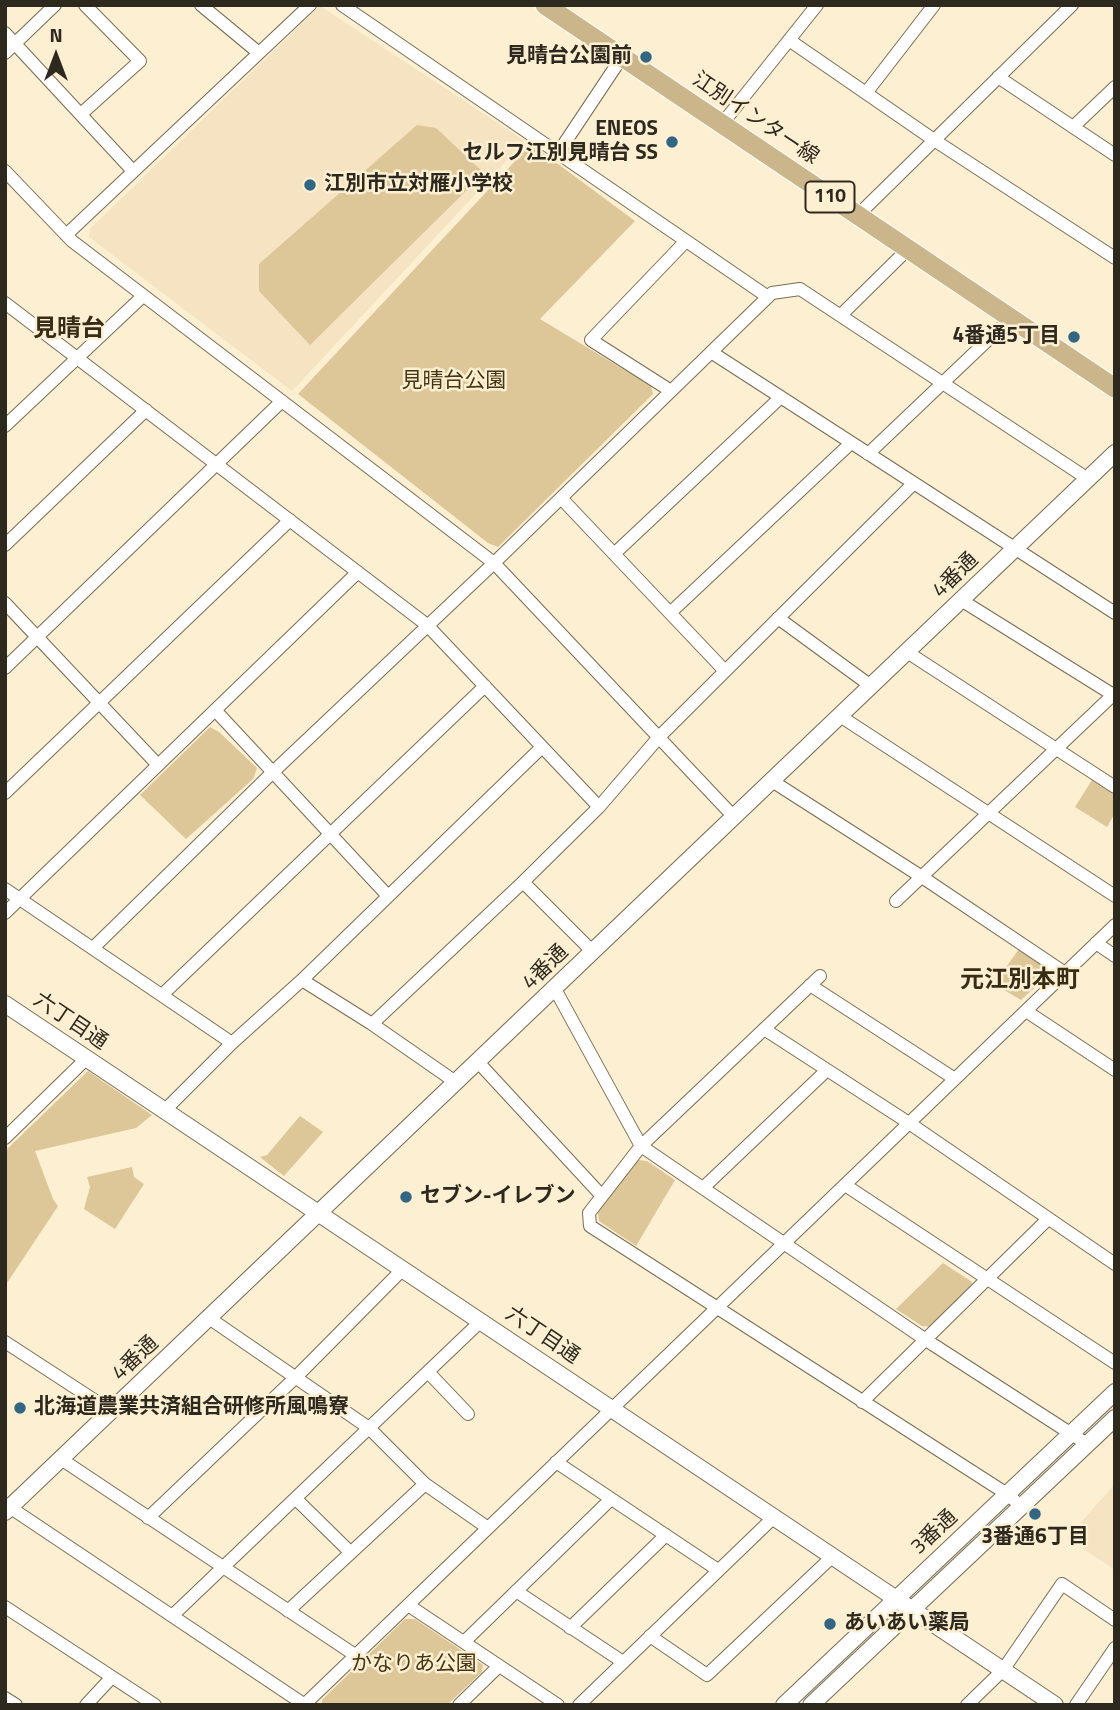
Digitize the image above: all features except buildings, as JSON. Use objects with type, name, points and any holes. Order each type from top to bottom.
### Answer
[{"type":"main road","name":"江別インター線","points":[[545,5],[1115,388]]},
{"type":"street","points":[[5,53],[55,5]]},
{"type":"street","points":[[81,114],[140,61],[85,5]]},
{"type":"street","points":[[201,5],[259,53]]},
{"type":"street","points":[[66,234],[310,5]]},
{"type":"street","points":[[342,5],[768,297]]},
{"type":"street","points":[[722,124],[817,5]]},
{"type":"street","points":[[866,93],[934,5]]},
{"type":"street","points":[[858,215],[1072,5]]},
{"type":"street","points":[[5,33],[133,171]]},
{"type":"street","points":[[789,40],[934,140],[1115,258]]},
{"type":"street","points":[[558,153],[622,57]]},
{"type":"street","points":[[998,77],[1115,155]]},
{"type":"street","points":[[1073,127],[1115,87]]},
{"type":"street","points":[[5,172],[66,234],[143,296],[494,563],[734,817]]},
{"type":"street","points":[[671,391],[591,340],[686,241]]},
{"type":"street","points":[[841,315],[908,249]]},
{"type":"street","points":[[93,948],[772,293],[800,289],[1088,479]]},
{"type":"street","points":[[5,426],[143,296]]},
{"type":"street","points":[[7,307],[426,625],[599,807]]},
{"type":"street","points":[[868,454],[1011,318]]},
{"type":"street","points":[[711,352],[1115,614]]},
{"type":"street","points":[[614,554],[781,397]]},
{"type":"street","points":[[5,668],[282,401]]},
{"type":"street","points":[[5,545],[146,410]]},
{"type":"street","points":[[670,613],[851,443]]},
{"type":"street","name":"4番通","points":[[7,1508],[457,1083],[1115,453]]},
{"type":"street","points":[[372,1024],[599,807],[659,737],[914,483]]},
{"type":"street","points":[[561,498],[725,671]]},
{"type":"street","points":[[5,793],[290,520]]},
{"type":"street","points":[[5,913],[358,572]]},
{"type":"street","points":[[896,901],[1114,695],[961,600]]},
{"type":"street","points":[[5,603],[158,765]]},
{"type":"street","points":[[778,618],[871,686]]},
{"type":"street","points":[[906,652],[1115,787]]},
{"type":"street","points":[[162,995],[485,686]]},
{"type":"street","points":[[215,710],[388,896]]},
{"type":"street","points":[[840,716],[1115,896]]},
{"type":"street","points":[[165,1110],[542,747]]},
{"type":"street","points":[[772,781],[1065,973]]},
{"type":"street","points":[[523,882],[593,952]]},
{"type":"street","points":[[5,889],[232,1043]]},
{"type":"street","points":[[7,1508],[304,1705],[1115,925]]},
{"type":"street","points":[[1096,943],[1115,956]]},
{"type":"street","points":[[303,980],[457,1083]]},
{"type":"street","points":[[955,1079],[815,980],[641,1146],[589,1213],[590,1226],[1007,1494],[1021,1506]]},
{"type":"street","points":[[555,989],[641,1146],[926,1340],[1087,1444]]},
{"type":"street","name":"六丁目通","points":[[5,1003],[1055,1705]]},
{"type":"street","points":[[1026,1011],[1115,1070]]},
{"type":"street","points":[[764,1029],[909,1123],[1115,1264]]},
{"type":"street","points":[[5,1138],[87,1058]]},
{"type":"street","points":[[478,1062],[602,1196]]},
{"type":"street","points":[[703,1188],[827,1070]]},
{"type":"street","points":[[845,1185],[1115,1363]]},
{"type":"street","points":[[862,1402],[1048,1219]]},
{"type":"street","points":[[148,1518],[295,1378],[402,1269]]},
{"type":"street","points":[[209,1318],[369,1428],[425,1484],[488,1528]]},
{"type":"street","points":[[172,1616],[481,1321]]},
{"type":"street","points":[[5,1342],[111,1411]]},
{"type":"street","points":[[428,1372],[468,1414]]},
{"type":"street","name":"3番通","points":[[784,1705],[1115,1392]]},
{"type":"street","name":"3番通","points":[[811,1705],[1115,1418]]},
{"type":"street","points":[[61,1459],[355,1655]]},
{"type":"street","points":[[556,1462],[718,1570]]},
{"type":"street","points":[[288,1611],[425,1484]]},
{"type":"street","points":[[296,1499],[351,1553]]},
{"type":"street","points":[[464,1642],[611,1499]]},
{"type":"street","points":[[579,1705],[774,1517]]},
{"type":"street","points":[[570,1628],[666,1535]]},
{"type":"street","points":[[650,1636],[707,1675],[833,1556]]},
{"type":"street","points":[[967,1705],[1003,1670],[1062,1584],[1115,1620]]},
{"type":"street","points":[[516,1591],[623,1662]]},
{"type":"street","points":[[408,1605],[558,1705]]},
{"type":"street","points":[[5,1607],[155,1705]]},
{"type":"street","points":[[1076,1705],[1115,1648]]},
{"type":"street","points":[[459,1705],[499,1666]]},
{"type":"street","points":[[86,1705],[113,1677]]},
{"type":"street","points":[[5,1698],[16,1705]]},
{"type":"shaded area","name":"江別市立対雁小学校","points":[[320,6],[525,141],[292,391],[89,237],[90,229]]},
{"type":"shaded area","points":[[1115,1484],[1115,1570],[1067,1538]]},
{"type":"green space","points":[[417,125],[436,128],[484,173],[310,345],[259,291],[259,264]]},
{"type":"green space","name":"見晴台公園","points":[[531,144],[635,221],[540,319],[651,386],[653,394],[498,547],[488,543],[298,394]]},
{"type":"green space","points":[[210,727],[219,732],[257,768],[253,779],[186,839],[140,795]]},
{"type":"green space","points":[[1092,780],[1115,794],[1115,813],[1107,827],[1075,807]]},
{"type":"green space","points":[[1019,949],[1045,966],[1046,977],[1021,1000],[994,984]]},
{"type":"green space","points":[[88,1071],[152,1115],[136,1128],[35,1151],[58,1206],[5,1286],[5,1151]]},
{"type":"green space","points":[[300,1116],[323,1132],[284,1176],[260,1157],[267,1155]]},
{"type":"green space","points":[[638,1160],[647,1161],[675,1180],[636,1246],[599,1221],[598,1212]]},
{"type":"green space","points":[[132,1167],[134,1177],[144,1184],[115,1229],[84,1209],[90,1187],[87,1177]]},
{"type":"green space","points":[[943,1263],[972,1282],[971,1288],[931,1327],[922,1326],[896,1309]]},
{"type":"green space","name":"かなりあ公園","points":[[405,1619],[415,1619],[483,1665],[482,1672],[447,1705],[322,1705],[322,1700]]},
{"type":"place","name":"見晴台公園前","points":[[646,57]]},
{"type":"place","name":"ENEOS セルフ江別見晴台 SS","points":[[672,142]]},
{"type":"place","name":"江別市立対雁小学校","points":[[310,185]]},
{"type":"place","name":"4番通5丁目","points":[[1074,337]]},
{"type":"place","name":"セブン-イレブン","points":[[406,1197]]},
{"type":"place","name":"北海道農業共済組合研修所風鳴寮","points":[[20,1408]]},
{"type":"place","name":"3番通6丁目","points":[[1035,1514]]},
{"type":"place","name":"あいあい薬局","points":[[830,1624]]},
{"type":"district","name":"見晴台","points":[[69,330]]},
{"type":"district","name":"元江別本町","points":[[1020,981]]}]
